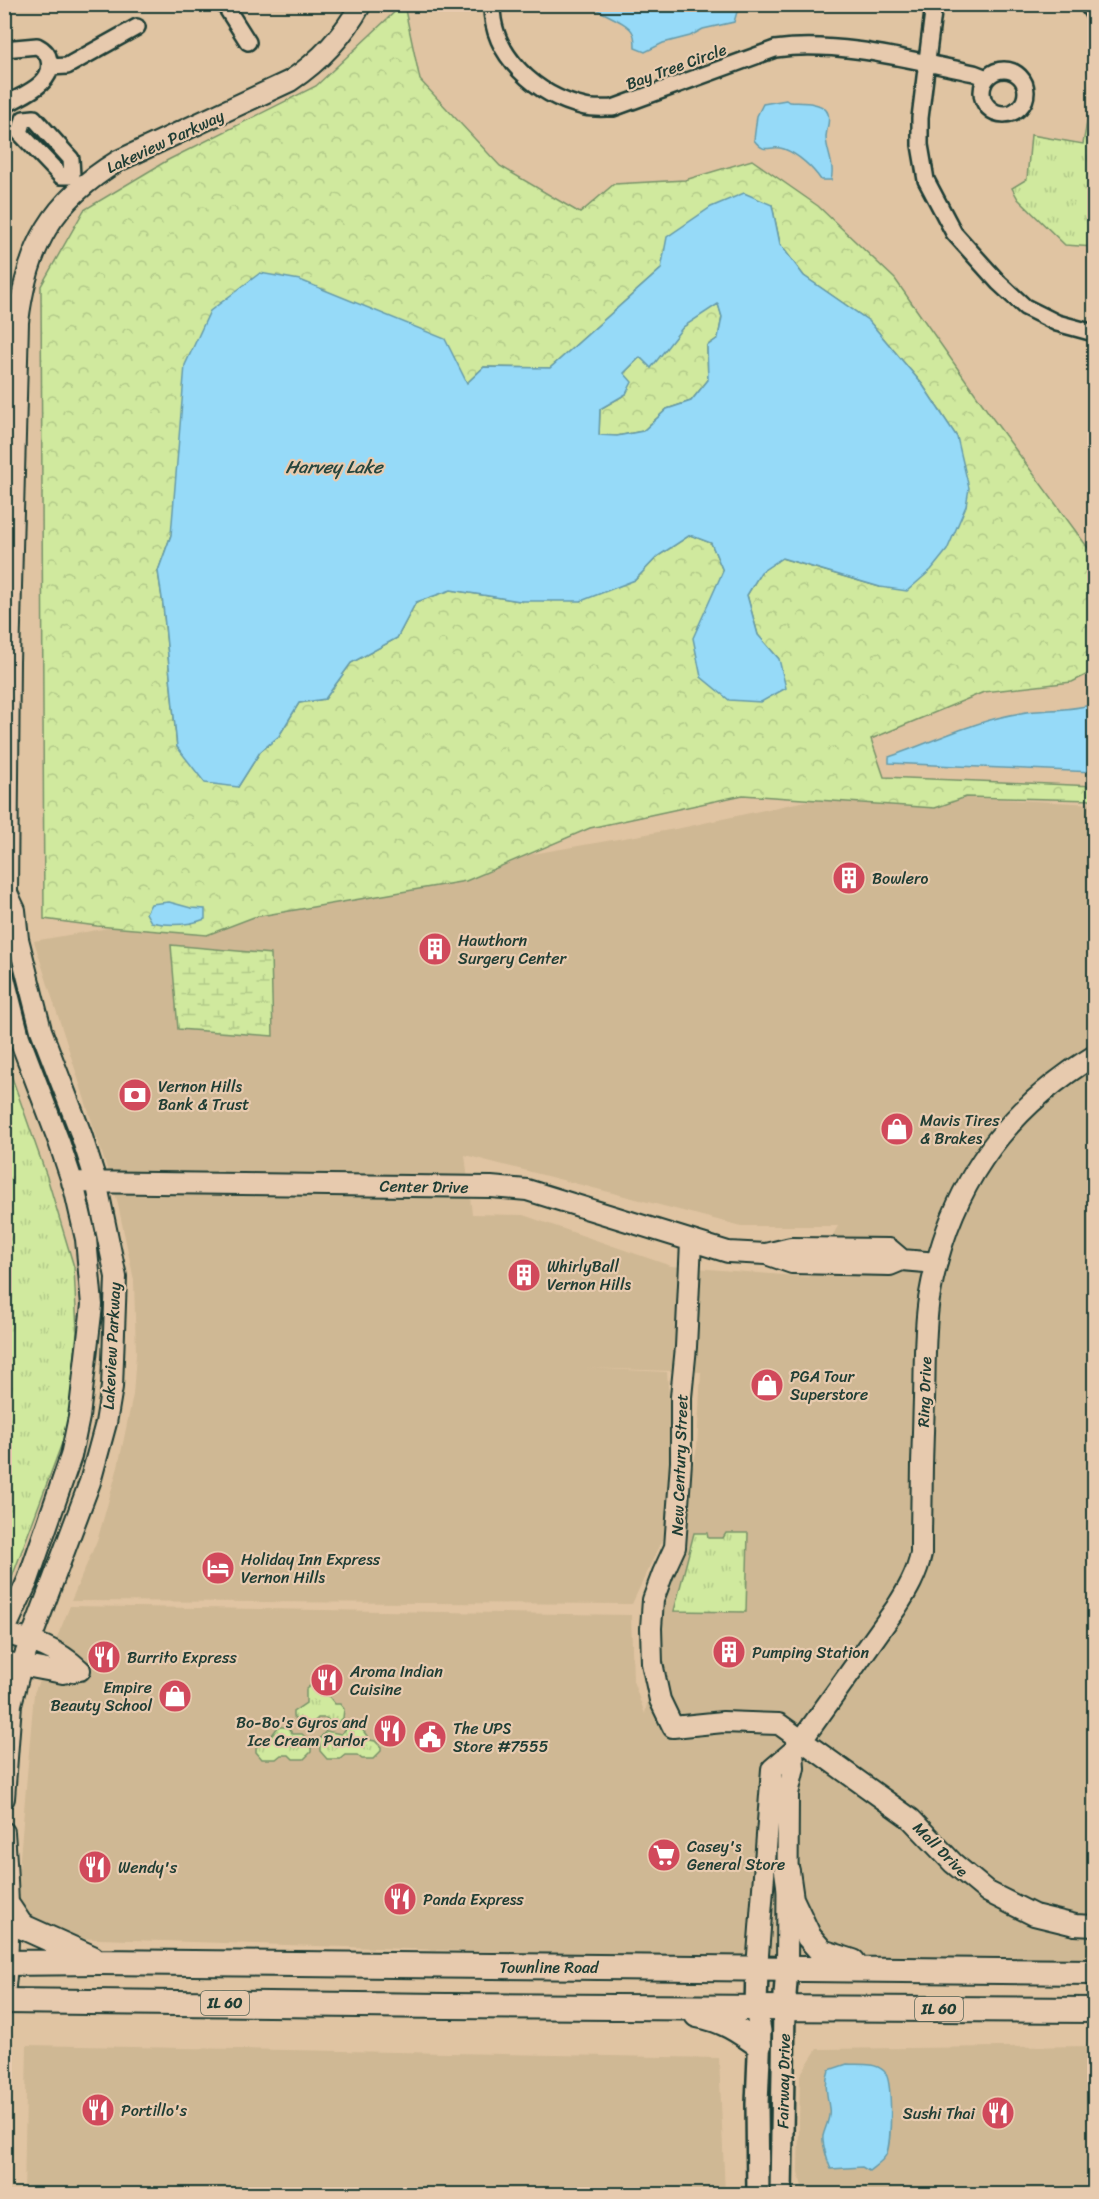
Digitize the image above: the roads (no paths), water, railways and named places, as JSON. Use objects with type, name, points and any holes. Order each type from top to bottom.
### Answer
[{"type":"main road","points":[[787,1871],[791,1899],[809,1937],[822,1952],[872,1968]]},
{"type":"main road","points":[[9,1908],[21,1926],[99,1962]]},
{"type":"main road","name":"Townline Road","points":[[6,1962],[872,1968],[1095,1972]]},
{"type":"main road","name":"Fairway Drive","points":[[757,1968],[756,2008],[760,2031],[757,2104],[758,2194]]},
{"type":"main road","name":"Fairway Drive","points":[[781,2194],[784,2008],[787,1968]]},
{"type":"main road","name":"IL 60","points":[[4,2001],[1095,2010]]},
{"type":"main road","points":[[659,2007],[717,2019],[739,2030],[759,2045]]},
{"type":"street","points":[[224,4],[248,42]]},
{"type":"street","name":"Lakeview Parkway","points":[[4,1798],[13,1664],[31,1641],[34,1627],[90,1482],[106,1423],[112,1387],[116,1277],[96,1181],[81,1134],[41,1030],[18,939],[15,910],[6,897],[10,414],[22,289],[32,258],[46,230],[78,181],[290,81],[311,67],[337,41],[361,4]]},
{"type":"street","name":"Bay Tree Circle","points":[[492,4],[492,14],[500,45],[519,71],[553,94],[587,107],[613,108],[775,49],[795,46],[833,47],[926,63],[987,78]]},
{"type":"street","points":[[934,4],[920,118],[920,144],[926,180],[954,233],[999,283],[1025,307],[1057,323],[1095,333]]},
{"type":"street","points":[[1087,4],[1095,15]]},
{"type":"street","points":[[50,67],[67,66],[137,27]]},
{"type":"street","points":[[4,49],[37,46],[47,54],[50,67],[47,77],[40,84],[7,100],[24,119],[20,133],[61,176],[78,181]]},
{"type":"street","name":"Lakeview Parkway","points":[[4,978],[19,1037],[72,1182],[86,1239],[92,1305],[80,1417],[71,1456],[28,1580],[4,1633]]},
{"type":"street","name":"Ring Drive","points":[[757,1968],[772,1770],[797,1745],[896,1608],[919,1566],[925,1359],[929,1301],[942,1242],[960,1197],[980,1162],[997,1139],[1025,1108],[1060,1079],[1095,1056]]},
{"type":"street","name":"Center Drive","points":[[72,1182],[491,1187],[527,1190],[728,1252],[766,1254],[792,1263],[890,1265],[902,1260],[937,1263]]},
{"type":"street","name":"New Century Street","points":[[691,1242],[681,1397],[679,1514],[675,1547],[653,1600],[652,1663],[660,1700],[673,1727],[723,1722],[779,1724],[797,1745]]},
{"type":"street","points":[[4,1633],[49,1647],[66,1657],[80,1670],[63,1673],[13,1664]]},
{"type":"street","points":[[787,1968],[788,1794],[797,1745]]},
{"type":"street","name":"Mall Drive","points":[[797,1745],[910,1819],[956,1866],[988,1892],[1034,1915],[1075,1925],[1095,1926]]},
{"type":"street","points":[[4,1832],[9,1908],[4,1995]]},
{"type":"water","points":[[589,5],[739,5],[734,22],[703,29],[645,52],[635,48],[634,35],[626,25]]},
{"type":"water","points":[[786,100],[818,105],[828,113],[826,138],[831,164],[831,180],[821,180],[795,154],[779,148],[765,149],[754,140],[757,116],[763,104]]},
{"type":"water","name":"Harvey Lake","points":[[744,193],[772,205],[780,244],[804,276],[869,321],[922,384],[957,437],[969,488],[966,506],[947,550],[931,570],[907,591],[880,587],[782,558],[761,572],[747,595],[758,635],[779,659],[786,688],[761,702],[729,700],[701,677],[693,638],[723,571],[711,543],[690,535],[658,556],[635,580],[581,601],[520,601],[451,590],[416,602],[397,638],[351,663],[325,699],[299,703],[279,736],[260,752],[238,787],[205,783],[177,747],[158,571],[171,535],[185,365],[210,311],[260,273],[300,280],[445,339],[467,383],[484,367],[550,368],[661,269],[667,237],[711,207]],"holes":[[[718,304],[722,317],[718,338],[707,346],[708,380],[691,401],[667,409],[643,431],[617,436],[599,435],[600,409],[626,394],[632,382],[624,373],[640,357],[651,368],[683,327]]]},
{"type":"water","points":[[1094,704],[1094,772],[889,763],[889,757],[1004,716]]},
{"type":"water","points":[[169,902],[205,909],[205,919],[178,925],[151,922],[146,913],[151,904]]},
{"type":"water","points":[[847,2064],[871,2065],[880,2068],[887,2076],[891,2112],[888,2148],[883,2159],[869,2171],[862,2167],[831,2169],[824,2148],[823,2136],[829,2119],[827,2075],[829,2070]]},
{"type":"place","name":"Bowlero","points":[[849,878]]},
{"type":"place","name":"Hawthorn Surgery Center","points":[[435,949]]},
{"type":"place","name":"Vernon Hills Bank & Trust","points":[[135,1095]]},
{"type":"place","name":"Mavis Tires & Brakes","points":[[897,1129]]},
{"type":"place","name":"WhirlyBall Vernon Hills","points":[[524,1275]]},
{"type":"place","name":"PGA Tour Superstore","points":[[767,1385]]},
{"type":"place","name":"Holiday Inn Express Vernon Hills","points":[[218,1568]]},
{"type":"place","name":"Pumping Station","points":[[729,1652]]},
{"type":"place","name":"Burrito Express","points":[[104,1657]]},
{"type":"place","name":"Aroma Indian Cuisine","points":[[327,1680]]},
{"type":"place","name":"Empire Beauty School","points":[[175,1696]]},
{"type":"place","name":"Bo-Bo's Gyros and Ice Cream Parlor","points":[[390,1731]]},
{"type":"place","name":"The UPS Store #7555","points":[[430,1737]]},
{"type":"place","name":"Casey's General Store","points":[[664,1855]]},
{"type":"place","name":"Wendy's","points":[[95,1867]]},
{"type":"place","name":"Panda Express","points":[[400,1899]]},
{"type":"place","name":"Portillo's","points":[[98,2110]]},
{"type":"place","name":"Sushi Thai","points":[[998,2113]]}]
